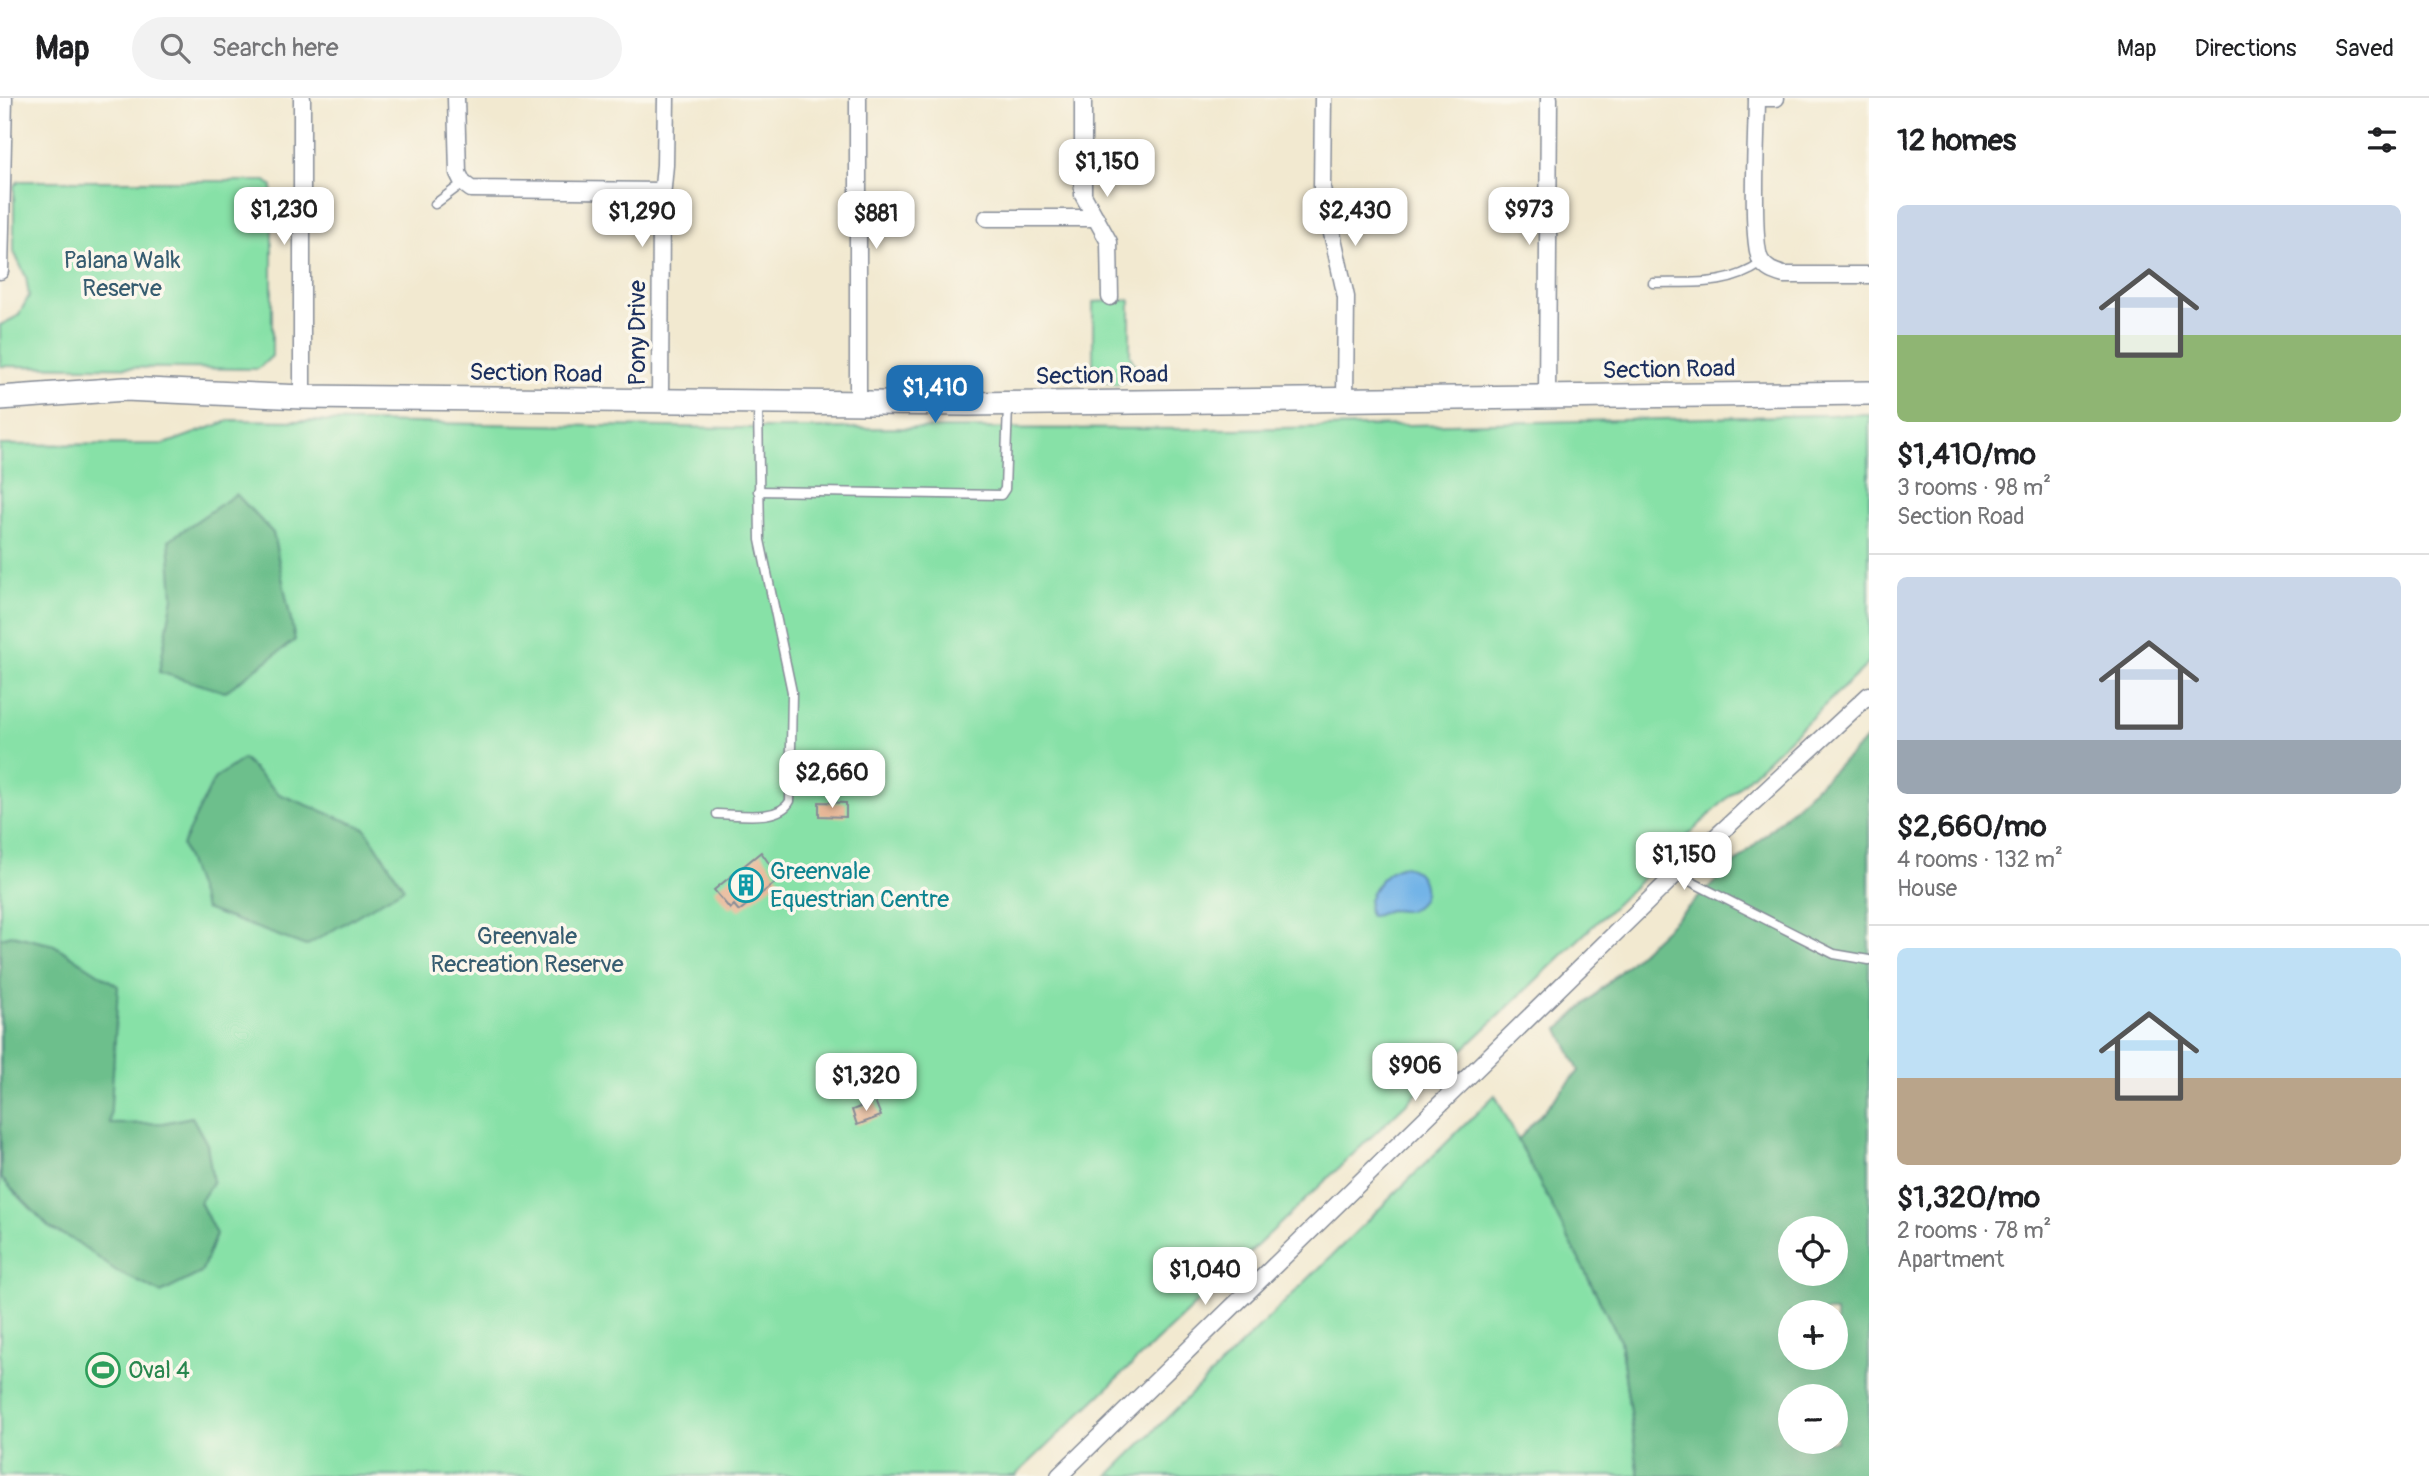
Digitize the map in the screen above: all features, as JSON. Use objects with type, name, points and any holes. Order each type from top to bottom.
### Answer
[{"type":"street","points":[[0,271],[4,98]]},
{"type":"street","points":[[302,98],[302,397]]},
{"type":"street","points":[[456,98],[456,160],[463,183],[483,190],[662,191]]},
{"type":"street","name":"Pony Drive","points":[[660,400],[662,191],[666,98]]},
{"type":"street","points":[[858,98],[858,403]]},
{"type":"street","points":[[1083,98],[1083,195],[1109,242],[1110,297]]},
{"type":"street","points":[[1322,98],[1322,188],[1346,297],[1345,399]]},
{"type":"street","points":[[1548,397],[1549,98]]},
{"type":"street","points":[[1776,98],[1757,98],[1756,239],[1762,262],[1770,271],[1784,275],[1869,275]]},
{"type":"street","points":[[987,218],[1096,218]]},
{"type":"street","name":"Section Road","points":[[0,398],[125,389],[302,397],[858,403],[1869,393]]},
{"type":"street","points":[[1059,1476],[1676,874],[1869,695]]},
{"type":"lane","points":[[435,204],[463,183]]},
{"type":"lane","points":[[1653,283],[1720,281],[1742,276],[1762,262]]},
{"type":"lane","points":[[717,814],[770,813],[784,809],[790,801],[792,692],[760,540],[758,401]]},
{"type":"lane","points":[[758,491],[1001,495],[1005,489],[1008,403]]},
{"type":"lane","points":[[1676,874],[1834,954],[1869,960]]},
{"type":"green space","name":"Palana Walk Reserve","points":[[19,181],[266,181],[272,186],[272,356],[258,369],[0,366],[0,325],[18,316],[29,296],[26,277],[14,252],[14,186]]},
{"type":"green space","points":[[1130,300],[1130,356],[1140,374],[1116,385],[1093,375],[1093,302]]},
{"type":"green space","name":"Greenvale Recreation Reserve","points":[[1869,414],[1869,663],[1015,1476],[0,1476],[0,445],[165,444],[231,420],[730,428],[1236,429]]},
{"type":"green space","points":[[236,494],[273,533],[295,640],[225,692],[159,672],[173,597],[169,540]]},
{"type":"green space","points":[[1869,737],[1869,1476],[1639,1476],[1620,1340],[1518,1140],[1579,1071],[1559,1029]]},
{"type":"green space","points":[[243,759],[279,794],[365,828],[404,888],[306,946],[205,909],[182,845],[214,779]]},
{"type":"green space","points":[[12,935],[54,945],[118,986],[110,1124],[163,1123],[192,1117],[207,1144],[213,1182],[200,1202],[216,1234],[201,1273],[161,1293],[116,1271],[77,1242],[50,1228],[1,1178],[0,938]]},
{"type":"green space","points":[[1495,1095],[1620,1340],[1639,1476],[1108,1476]]},
{"type":"water","points":[[1403,866],[1417,872],[1421,878],[1424,884],[1423,898],[1419,904],[1407,911],[1390,910],[1370,916],[1369,900],[1376,885],[1388,873]]},
{"type":"building","points":[[819,802],[846,803],[846,817],[819,816]]},
{"type":"building","name":"Greenvale Equestrian Centre","points":[[761,852],[780,879],[739,911],[734,905],[730,909],[714,890]]},
{"type":"building","points":[[875,1101],[881,1116],[857,1125],[852,1110]]},
{"type":"place","name":"Greenvale Equestrian Centre","points":[[746,885]]},
{"type":"place","name":"Oval 4","points":[[103,1370]]}]
